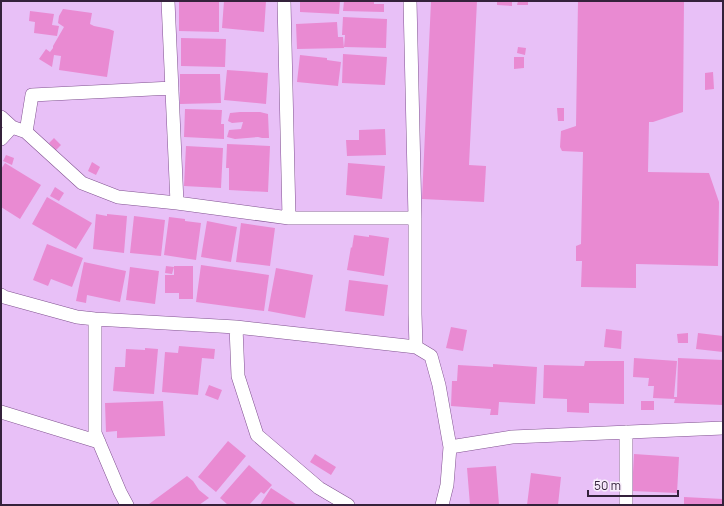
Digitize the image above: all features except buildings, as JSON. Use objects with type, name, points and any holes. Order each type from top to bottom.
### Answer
[{"type":"street","points":[[168,1],[177,203]]},
{"type":"street","points":[[284,1],[289,218]]},
{"type":"street","points":[[410,1],[415,218],[416,348]]},
{"type":"street","points":[[26,132],[32,95],[172,88]]},
{"type":"street","points":[[1,117],[12,127],[26,132],[82,183],[118,197],[177,203],[289,218],[415,218]]},
{"type":"street","points":[[1,138],[12,127]]},
{"type":"street","points":[[1,295],[78,317],[236,327],[416,348],[431,356],[439,385],[450,447],[447,485],[442,505]]},
{"type":"street","points":[[95,319],[95,433],[127,505]]},
{"type":"street","points":[[236,327],[238,376],[257,435],[319,488],[348,505]]},
{"type":"street","points":[[2,417],[99,442]]},
{"type":"street","points":[[450,447],[512,437],[723,428]]},
{"type":"street","points":[[626,432],[626,505]]}]
